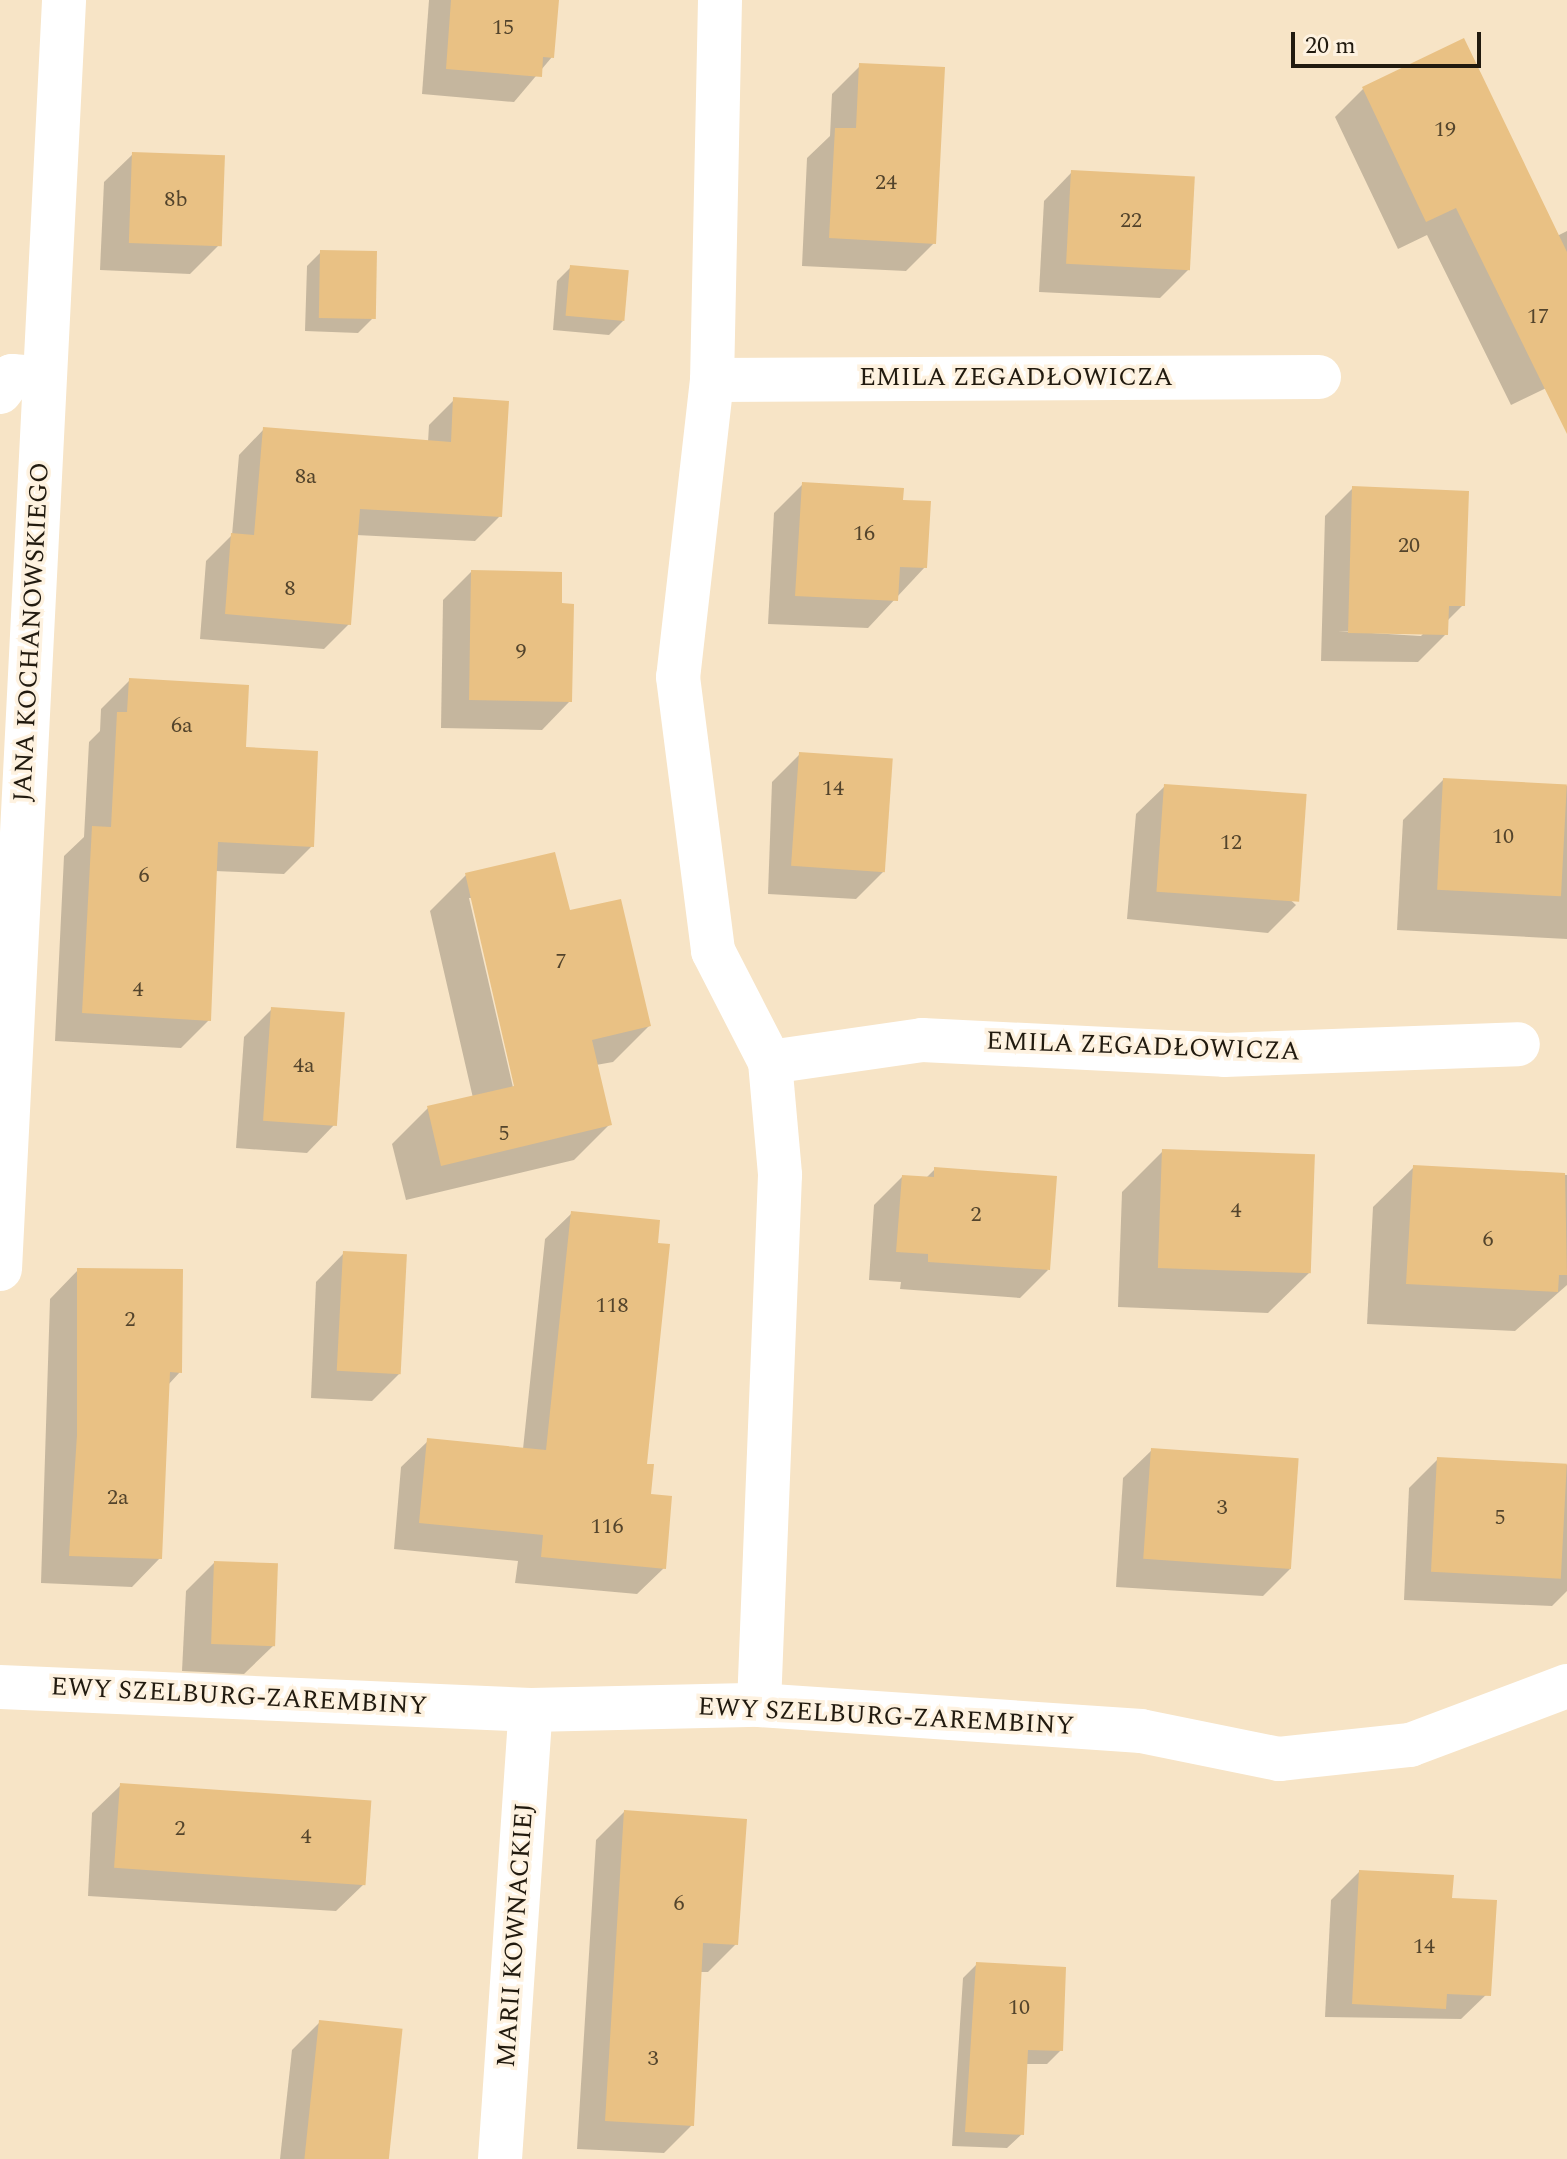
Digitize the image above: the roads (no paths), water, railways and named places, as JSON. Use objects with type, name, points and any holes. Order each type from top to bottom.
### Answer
[{"type":"street","name":"JANA KOCHANOWSKIEGO","points":[[0,1269],[14,378],[64,0]]},
{"type":"street","points":[[720,0],[712,380],[678,677],[713,951],[770,1062],[780,1175],[759,1705]]},
{"type":"street","name":"EMILA ZEGADŁOWICZA","points":[[712,380],[1319,377]]},
{"type":"street","name":"EMILA ZEGADŁOWICZA","points":[[770,1062],[922,1040],[1224,1055],[1518,1044]]},
{"type":"street","name":"EWY SZELBURG-ZAREMBINY","points":[[0,1687],[531,1710],[759,1705],[1141,1731],[1279,1759],[1410,1745],[1567,1686]]},
{"type":"street","name":"MARII KOWNACKIEJ","points":[[500,2159],[531,1710]]}]
